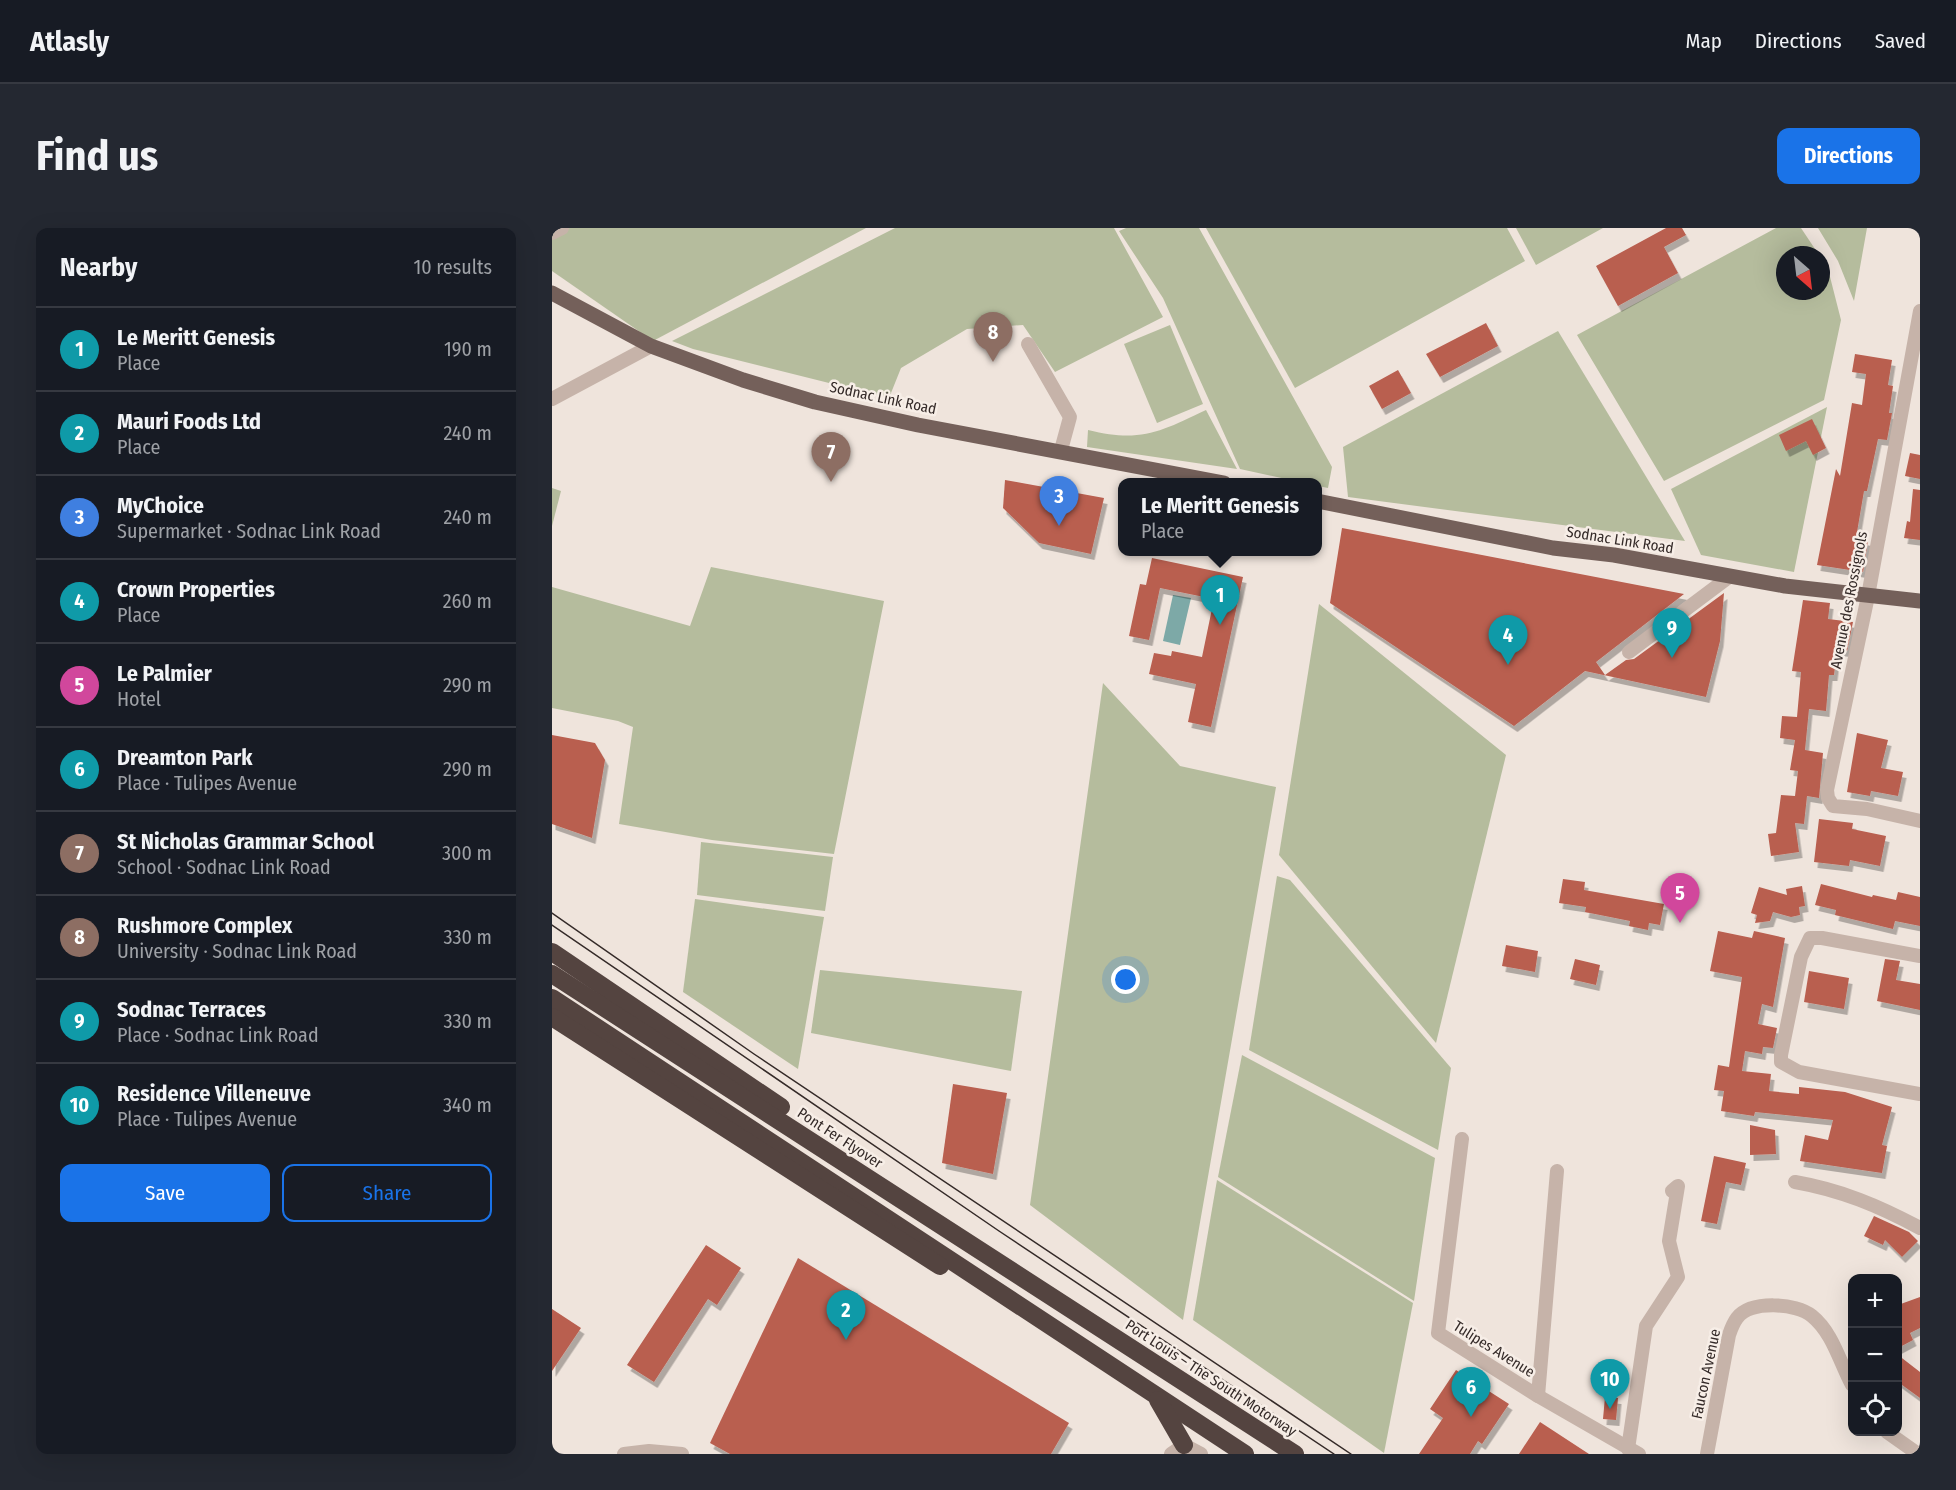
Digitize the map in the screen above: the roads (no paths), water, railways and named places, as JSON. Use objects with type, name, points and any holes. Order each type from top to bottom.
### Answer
[{"type":"highway","points":[[552,952],[886,1178],[957,1223],[1108,1332]]},
{"type":"highway","name":"Pont Fer Flyover","points":[[552,974],[1108,1332]]},
{"type":"highway","points":[[552,998],[1245,1454]]},
{"type":"highway","points":[[552,1017],[916,1253],[1097,1357]]},
{"type":"highway","name":"Port Louis – The South Motorway","points":[[1108,1332],[1295,1454]]},
{"type":"highway","points":[[1156,1396],[1178,1449]]},
{"type":"main road","name":"Sodnac Link Road","points":[[552,293],[651,346],[743,380],[815,402],[918,425],[1061,450],[1199,478]]},
{"type":"main road","name":"Sodnac Link Road","points":[[1322,502],[1553,548],[1614,555],[1729,577],[1920,602]]},
{"type":"street","points":[[552,233],[562,228]]},
{"type":"street","name":"Avenue des Rossignols","points":[[1920,311],[1918,339],[1868,596],[1828,776],[1828,798],[1833,806],[1866,809],[1920,821]]},
{"type":"street","points":[[1028,344],[1070,417],[1061,450]]},
{"type":"street","points":[[552,399],[651,346]]},
{"type":"street","points":[[1629,652],[1729,577]]},
{"type":"street","points":[[1920,956],[1822,938],[1810,938],[1804,945],[1801,957],[1781,1055],[1781,1062],[1799,1072],[1920,1094]]},
{"type":"street","name":"Tulipes Avenue","points":[[1462,1139],[1438,1334],[1633,1451]]},
{"type":"street","points":[[1538,1396],[1557,1171]]},
{"type":"street","points":[[1795,1182],[1852,1196],[1882,1208],[1920,1228]]},
{"type":"street","points":[[1633,1451],[1646,1326],[1678,1277],[1669,1241],[1678,1186],[1672,1191]]},
{"type":"street","name":"Faucon Avenue","points":[[1707,1454],[1729,1335],[1738,1317],[1748,1310],[1769,1306],[1794,1309],[1812,1316],[1838,1353],[1851,1382]]},
{"type":"street","points":[[1894,1436],[1918,1454]]},
{"type":"street","points":[[1178,1449],[1201,1454]]},
{"type":"street","points":[[624,1454],[649,1451],[682,1454]]},
{"type":"water","points":[[1173,595],[1191,598],[1180,645],[1163,641]]},
{"type":"tram line","points":[[552,913],[754,1054],[1351,1454]]},
{"type":"tram line","points":[[552,925],[999,1231],[1334,1454]]},
{"type":"place","name":"Rushmore Complex","points":[[993,362]]},
{"type":"place","name":"St Nicholas Grammar School","points":[[831,482]]},
{"type":"place","name":"MyChoice","points":[[1059,526]]},
{"type":"place","name":"Le Meritt Genesis","points":[[1220,625]]},
{"type":"place","name":"Sodnac Terraces","points":[[1672,658]]},
{"type":"place","name":"Crown Properties","points":[[1508,665]]},
{"type":"place","name":"Le Palmier","points":[[1680,923]]},
{"type":"place","name":"Mauri Foods Ltd","points":[[846,1340]]},
{"type":"place","name":"Residence Villeneuve","points":[[1610,1409]]},
{"type":"place","name":"Dreamton Park","points":[[1471,1417]]}]
